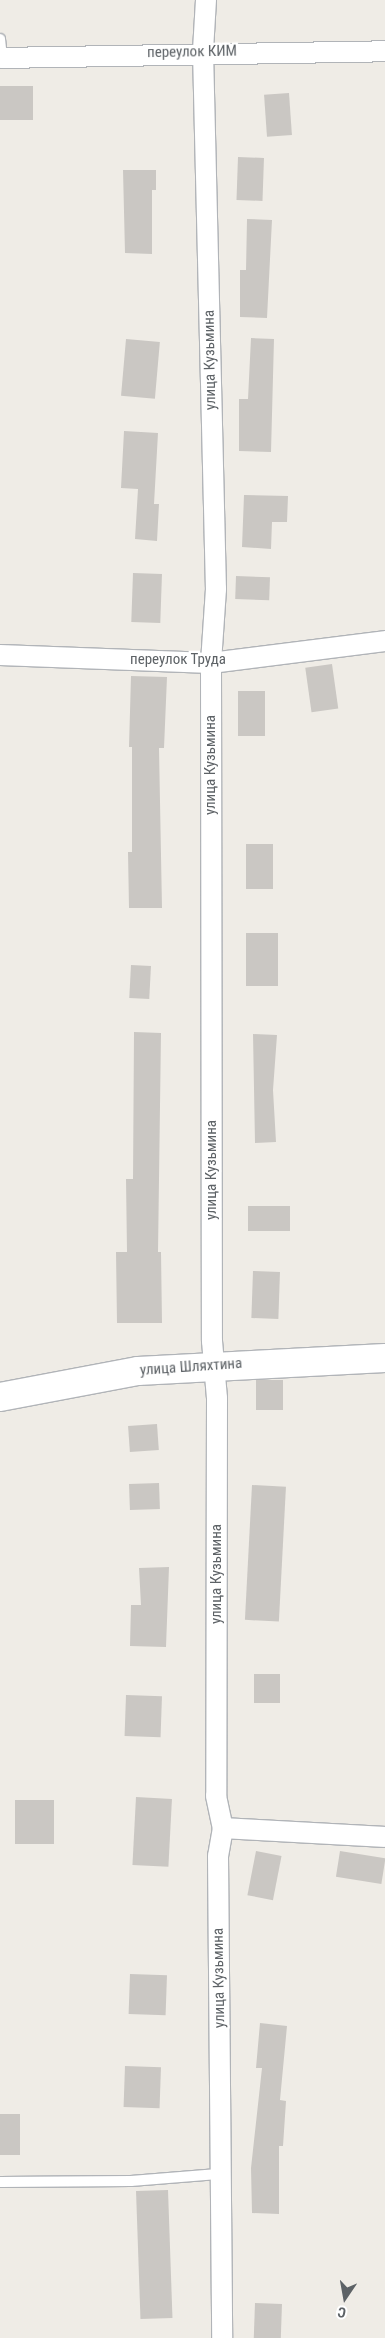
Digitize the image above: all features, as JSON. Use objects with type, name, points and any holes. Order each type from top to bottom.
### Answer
[{"type":"main road","name":"улица Шляхтина","points":[[0,1397],[138,1371],[214,1365],[385,1358]]},
{"type":"street","name":"улица Кузьмина","points":[[206,0],[203,51],[216,589],[211,663],[214,1365],[218,1398],[216,1796],[223,1828],[218,1856],[218,2174],[222,2338]]},
{"type":"street","name":"переулок КИМ","points":[[1,51],[385,51]]},
{"type":"street","name":"переулок Труда","points":[[0,655],[211,663],[385,641]]},
{"type":"street","points":[[223,1828],[385,1837]]},
{"type":"lane","points":[[0,2182],[131,2181],[218,2174]]},
{"type":"building","points":[[0,86],[33,86],[33,120],[0,120]]},
{"type":"building","points":[[289,93],[292,135],[267,137],[264,95]]},
{"type":"building","points":[[238,157],[264,158],[262,201],[236,200]]},
{"type":"building","points":[[123,170],[156,170],[156,190],[152,190],[152,254],[125,253]]},
{"type":"building","points":[[247,219],[272,220],[267,318],[240,317],[240,270],[246,270]]},
{"type":"building","points":[[251,338],[274,339],[271,452],[239,451],[239,399],[248,399]]},
{"type":"building","points":[[126,339],[160,342],[155,399],[121,396]]},
{"type":"building","points":[[124,431],[158,433],[154,504],[159,504],[157,541],[135,539],[138,489],[121,488]]},
{"type":"building","points":[[244,495],[288,496],[287,522],[272,522],[271,549],[242,547]]},
{"type":"building","points":[[133,573],[162,574],[160,623],[131,622]]},
{"type":"building","points":[[236,576],[270,577],[269,600],[235,599]]},
{"type":"building","points":[[332,664],[338,709],[312,712],[305,668]]},
{"type":"building","points":[[131,676],[167,677],[164,748],[159,748],[162,908],[129,908],[128,852],[132,852],[132,747],[129,747]]},
{"type":"building","points":[[238,691],[265,691],[265,736],[238,736]]},
{"type":"building","points":[[246,844],[273,844],[273,889],[246,889]]},
{"type":"building","points":[[246,933],[278,933],[278,986],[246,986]]},
{"type":"building","points":[[131,965],[151,966],[149,999],[129,998]]},
{"type":"building","points":[[134,1032],[161,1033],[158,1252],[161,1252],[162,1323],[117,1323],[116,1252],[127,1252],[126,1179],[133,1179]]},
{"type":"building","points":[[253,1034],[277,1035],[273,1090],[276,1142],[255,1143]]},
{"type":"building","points":[[248,1206],[290,1206],[290,1231],[248,1231]]},
{"type":"building","points":[[253,1271],[280,1272],[278,1319],[251,1318]]},
{"type":"building","points":[[256,1380],[283,1380],[283,1410],[256,1410]]},
{"type":"building","points":[[157,1424],[159,1450],[130,1452],[128,1426]]},
{"type":"building","points":[[159,1483],[160,1509],[130,1510],[129,1484]]},
{"type":"building","points":[[252,1485],[286,1487],[279,1622],[245,1620]]},
{"type":"building","points":[[169,1567],[166,1647],[130,1646],[131,1605],[141,1605],[139,1568]]},
{"type":"building","points":[[254,1674],[280,1674],[280,1703],[254,1703]]},
{"type":"building","points":[[126,1695],[162,1696],[161,1737],[125,1736]]},
{"type":"building","points":[[136,1797],[172,1799],[168,1867],[132,1865]]},
{"type":"building","points":[[15,1800],[54,1800],[54,1844],[15,1844]]},
{"type":"building","points":[[256,1851],[282,1856],[273,1900],[247,1895]]},
{"type":"building","points":[[340,1851],[385,1858],[381,1884],[336,1877]]},
{"type":"building","points":[[130,1974],[167,1975],[166,2015],[129,2014]]},
{"type":"building","points":[[260,2023],[287,2026],[280,2100],[286,2101],[283,2146],[279,2146],[279,2214],[252,2213],[251,2168],[262,2068],[256,2068]]},
{"type":"building","points":[[125,2066],[161,2067],[160,2108],[124,2107]]},
{"type":"building","points":[[0,2114],[20,2114],[20,2155],[0,2155]]},
{"type":"building","points":[[168,2190],[172,2318],[140,2319],[136,2191]]},
{"type":"building","points":[[255,2303],[282,2304],[281,2338],[254,2338]]}]
